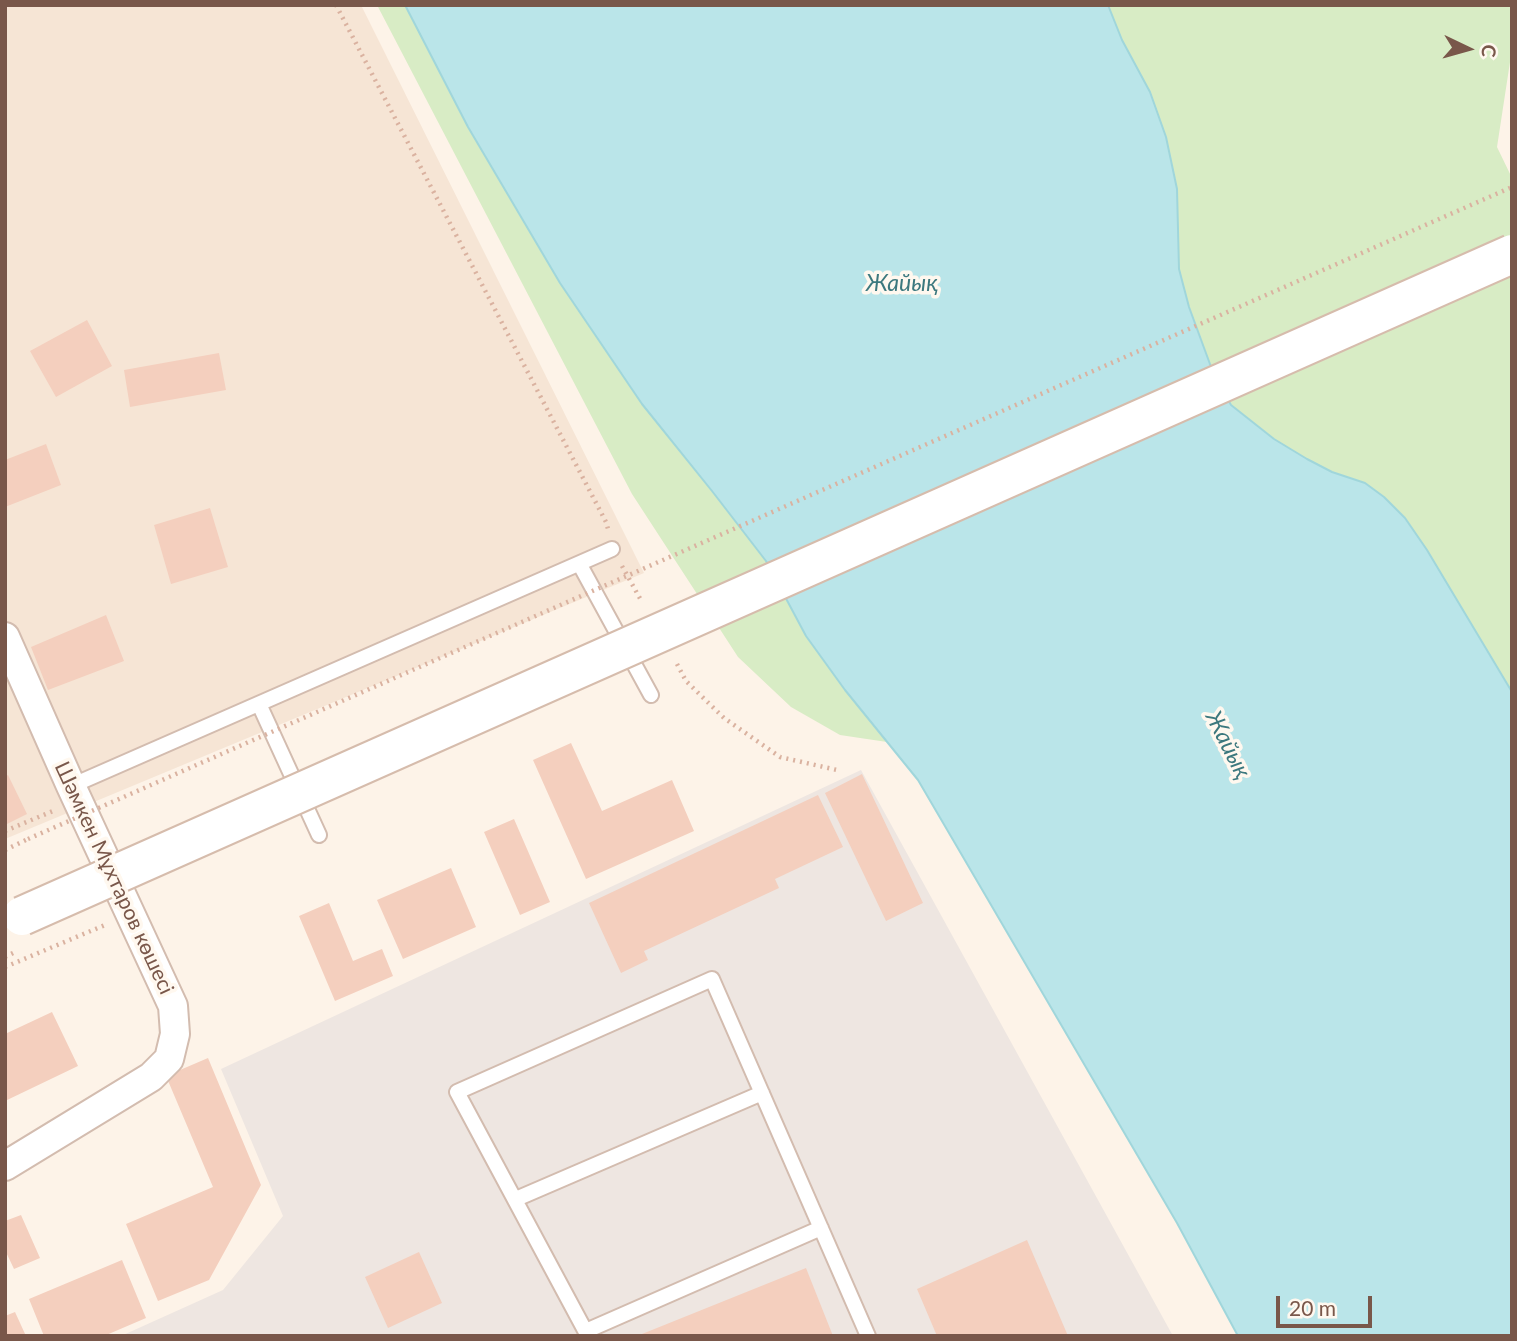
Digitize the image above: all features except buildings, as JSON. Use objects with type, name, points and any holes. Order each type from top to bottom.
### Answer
[{"type":"main road","points":[[22,916],[1512,254]]},
{"type":"street","name":"Шәмкен Мұхтаров көшесі","points":[[5,637],[173,1006],[174,1034],[169,1059],[151,1077],[5,1166]]},
{"type":"lane","points":[[71,786],[612,549]]},
{"type":"lane","points":[[580,565],[651,695]]},
{"type":"lane","points":[[259,704],[319,835]]},
{"type":"lane","points":[[821,1228],[587,1333],[457,1092],[712,979],[821,1228],[868,1336]]},
{"type":"lane","points":[[516,1199],[762,1093]]},
{"type":"path","points":[[336,5],[606,522],[612,549],[646,609]]},
{"type":"path","points":[[5,850],[1512,187]]},
{"type":"path","points":[[673,657],[686,681],[724,718],[780,757],[837,770]]},
{"type":"path","points":[[5,831],[60,808],[71,786]]},
{"type":"path","points":[[5,967],[131,915]]},
{"type":"shaded area","points":[[5,5],[361,5],[644,573],[5,839]]},
{"type":"shaded area","points":[[861,770],[1173,1336],[121,1336],[223,1290],[283,1216],[221,1069]]},
{"type":"green space","points":[[377,5],[405,5],[468,127],[560,283],[642,404],[766,561],[806,636],[887,742],[840,735],[791,707],[738,657],[632,494]]},
{"type":"green space","points":[[1108,5],[1512,5],[1512,49],[1497,147],[1512,178],[1512,692],[1405,517],[1365,483],[1332,472],[1307,459],[1274,439],[1231,405],[1214,375],[1189,307],[1179,269],[1177,189]]},
{"type":"water","name":"Жайық","points":[[405,5],[1108,5],[1122,40],[1150,92],[1166,137],[1177,189],[1179,269],[1189,307],[1214,375],[1231,405],[1274,439],[1307,459],[1332,472],[1365,483],[1405,518],[1512,692],[1512,1336],[1238,1336],[1177,1223],[918,780],[845,690],[806,636],[766,561],[642,404],[560,283],[468,127]]}]
